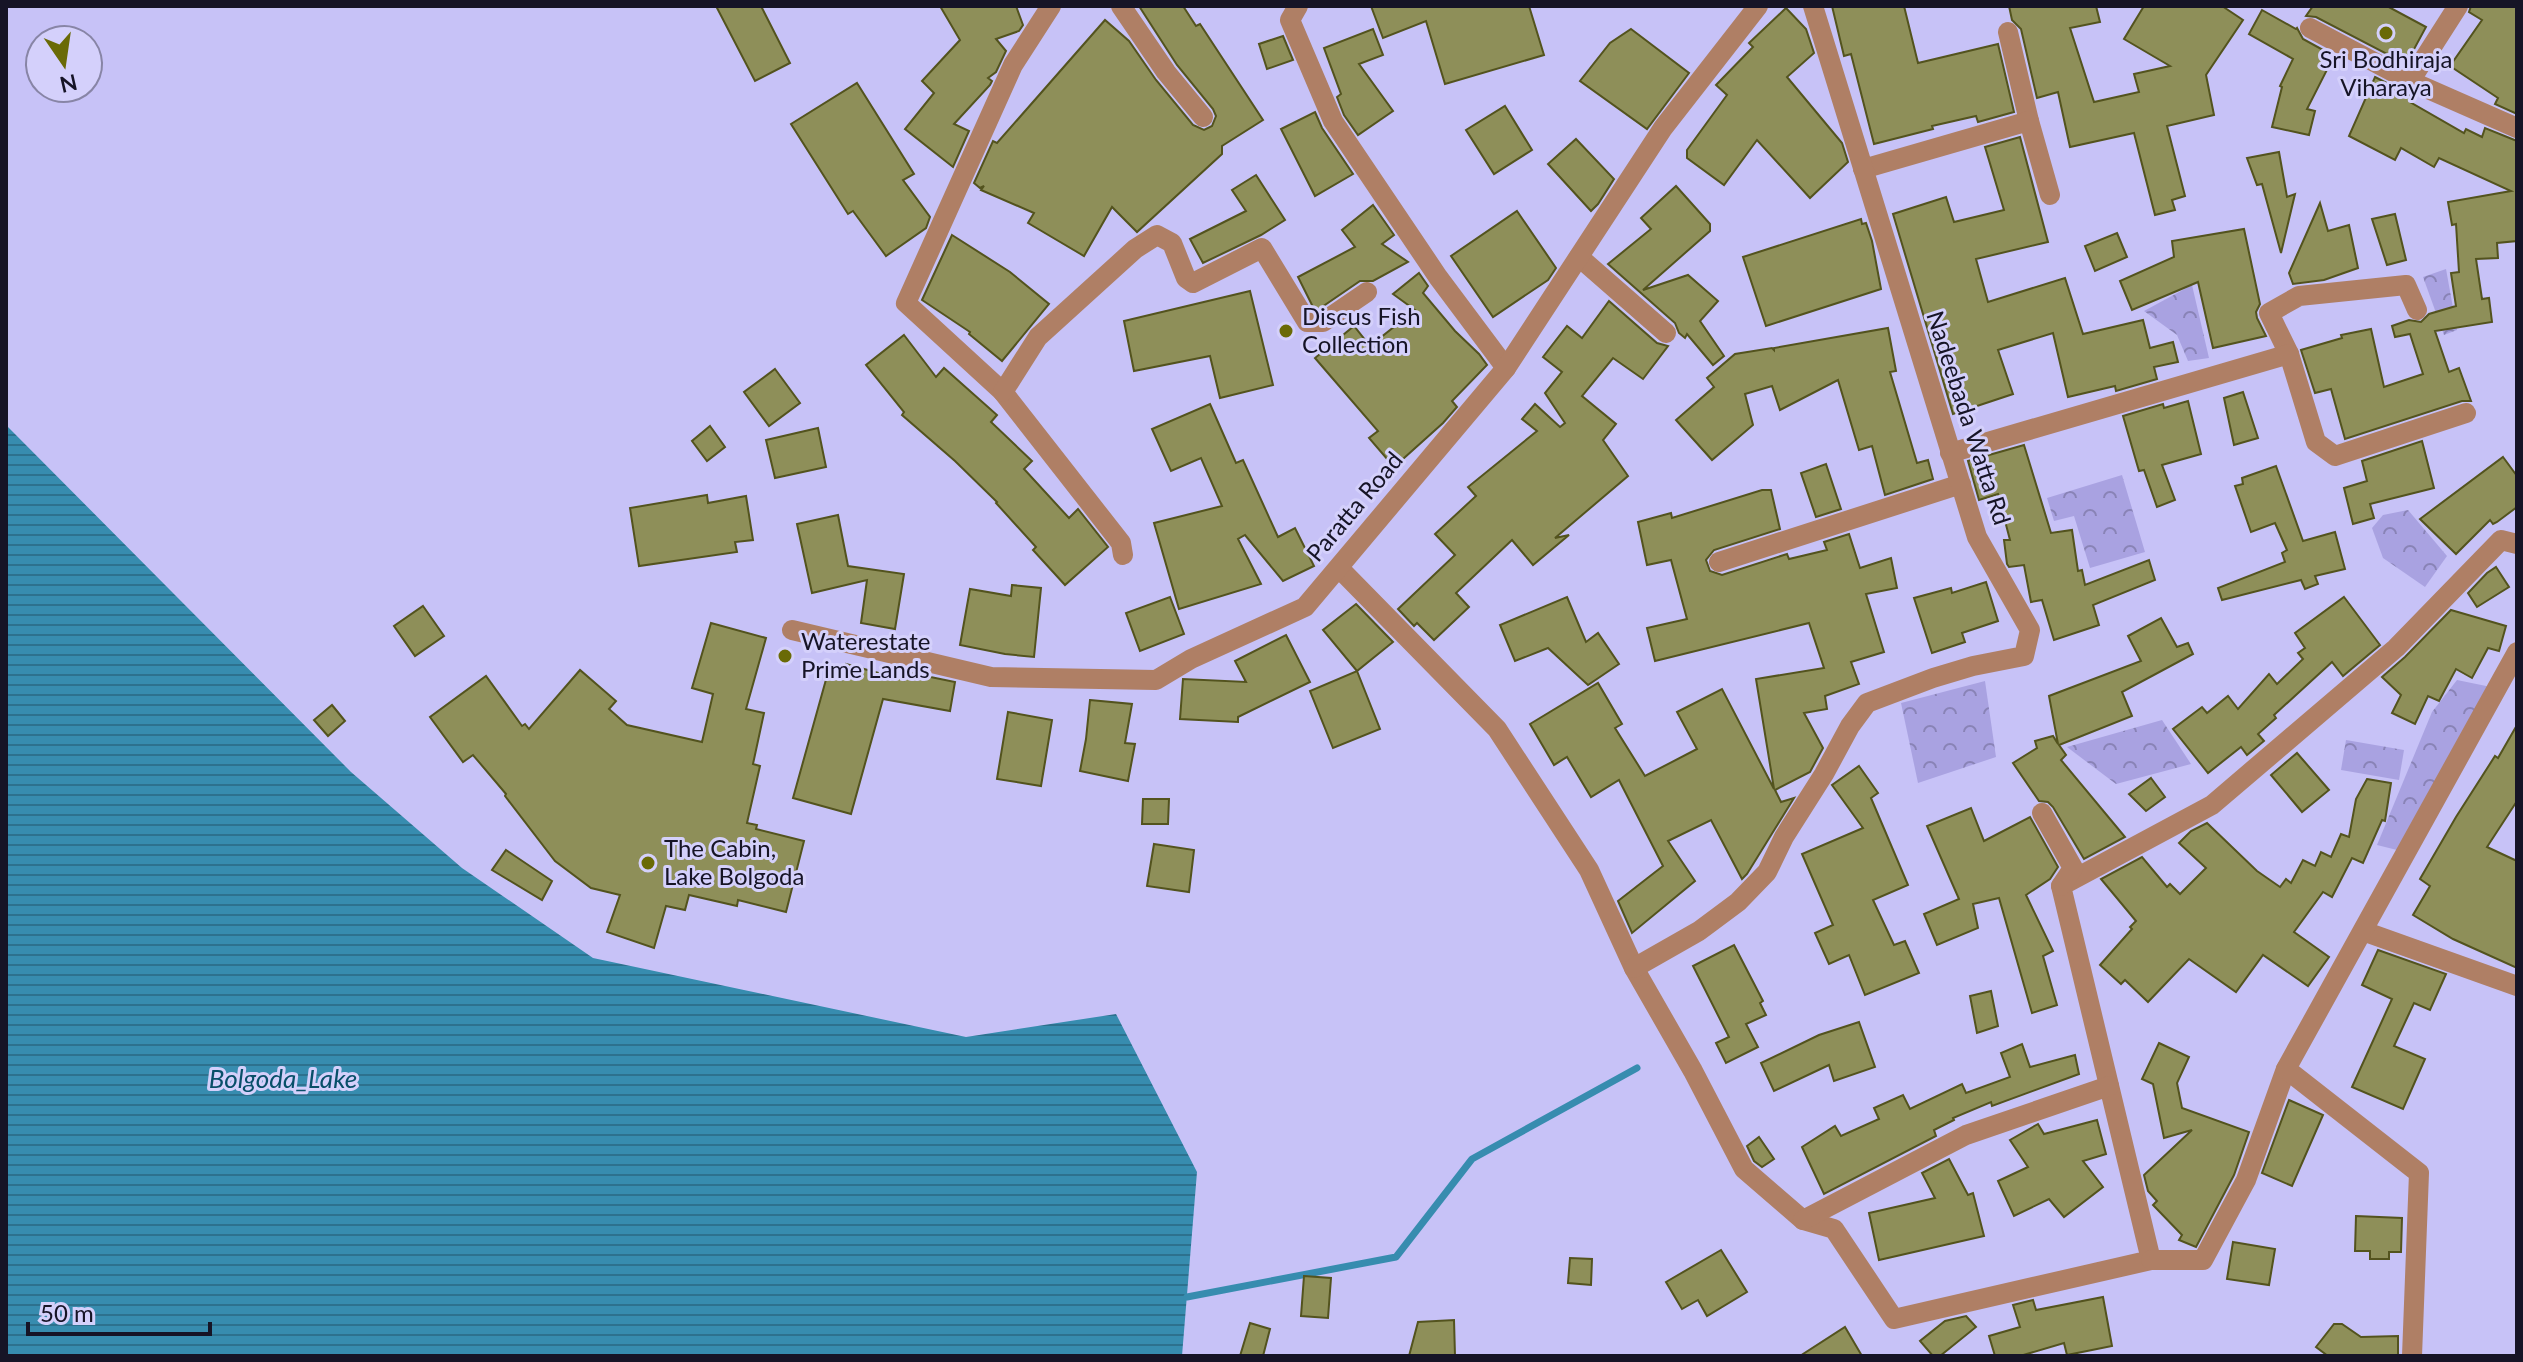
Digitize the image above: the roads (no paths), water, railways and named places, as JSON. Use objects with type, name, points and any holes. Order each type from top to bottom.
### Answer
[{"type":"street","points":[[1051,6],[1013,65],[906,303],[1003,392],[1121,543],[1123,555]]},
{"type":"street","points":[[1121,6],[1166,72],[1203,117]]},
{"type":"street","points":[[1298,6],[1290,20],[1333,121],[1438,277],[1506,368]]},
{"type":"street","name":"Paratta Road","points":[[792,630],[991,677],[1156,680],[1191,659],[1305,607],[1506,368],[1663,128],[1758,6]]},
{"type":"street","name":"Nadeebada Watta Rd","points":[[1634,968],[1699,931],[1738,902],[1767,872],[1784,837],[1867,703],[1946,674],[2024,656],[2030,630],[1977,537],[1813,6]]},
{"type":"street","points":[[2410,81],[2458,6]]},
{"type":"street","points":[[2310,28],[2410,81],[2517,128]]},
{"type":"street","points":[[2008,32],[2050,195]]},
{"type":"street","points":[[1863,169],[2029,121]]},
{"type":"street","points":[[1003,392],[1038,337],[1135,249],[1157,235],[1172,243],[1186,278],[1193,283],[1262,248],[1307,322],[1323,322],[1367,292]]},
{"type":"street","points":[[1579,257],[1666,333]]},
{"type":"street","points":[[2417,310],[2406,285],[2299,296],[2269,313],[2289,354],[2316,442],[2335,456],[2466,413]]},
{"type":"street","points":[[1950,453],[2289,354]]},
{"type":"street","points":[[1719,562],[1961,484]]},
{"type":"street","points":[[2061,886],[2212,805],[2396,648],[2501,540],[2517,544]]},
{"type":"street","points":[[1339,568],[1497,729],[1589,870],[1634,968],[1744,1169],[1803,1220],[1834,1229],[1894,1319],[2151,1260],[2203,1260],[2246,1180],[2286,1069],[2517,652]]},
{"type":"street","points":[[2042,813],[2073,868],[2061,886],[2151,1260]]},
{"type":"street","points":[[2363,931],[2517,986]]},
{"type":"street","points":[[2286,1069],[2419,1173],[2412,1356]]},
{"type":"street","points":[[1803,1220],[1966,1135],[2109,1086]]},
{"type":"water","name":"Bolgoda_Lake","points":[[6,425],[351,772],[462,868],[593,958],[966,1037],[1116,1014],[1197,1172],[1182,1356],[6,1356]]},
{"type":"waterway","points":[[1187,1297],[1396,1257],[1472,1159],[1637,1068]]},
{"type":"place","name":"Sri Bodhiraja Viharaya","points":[[2386,33]]},
{"type":"place","name":"Discus Fish Collection","points":[[1286,331]]},
{"type":"place","name":"Waterestate Prime Lands","points":[[785,656]]},
{"type":"place","name":"The Cabin, Lake Bolgoda","points":[[648,863]]}]
